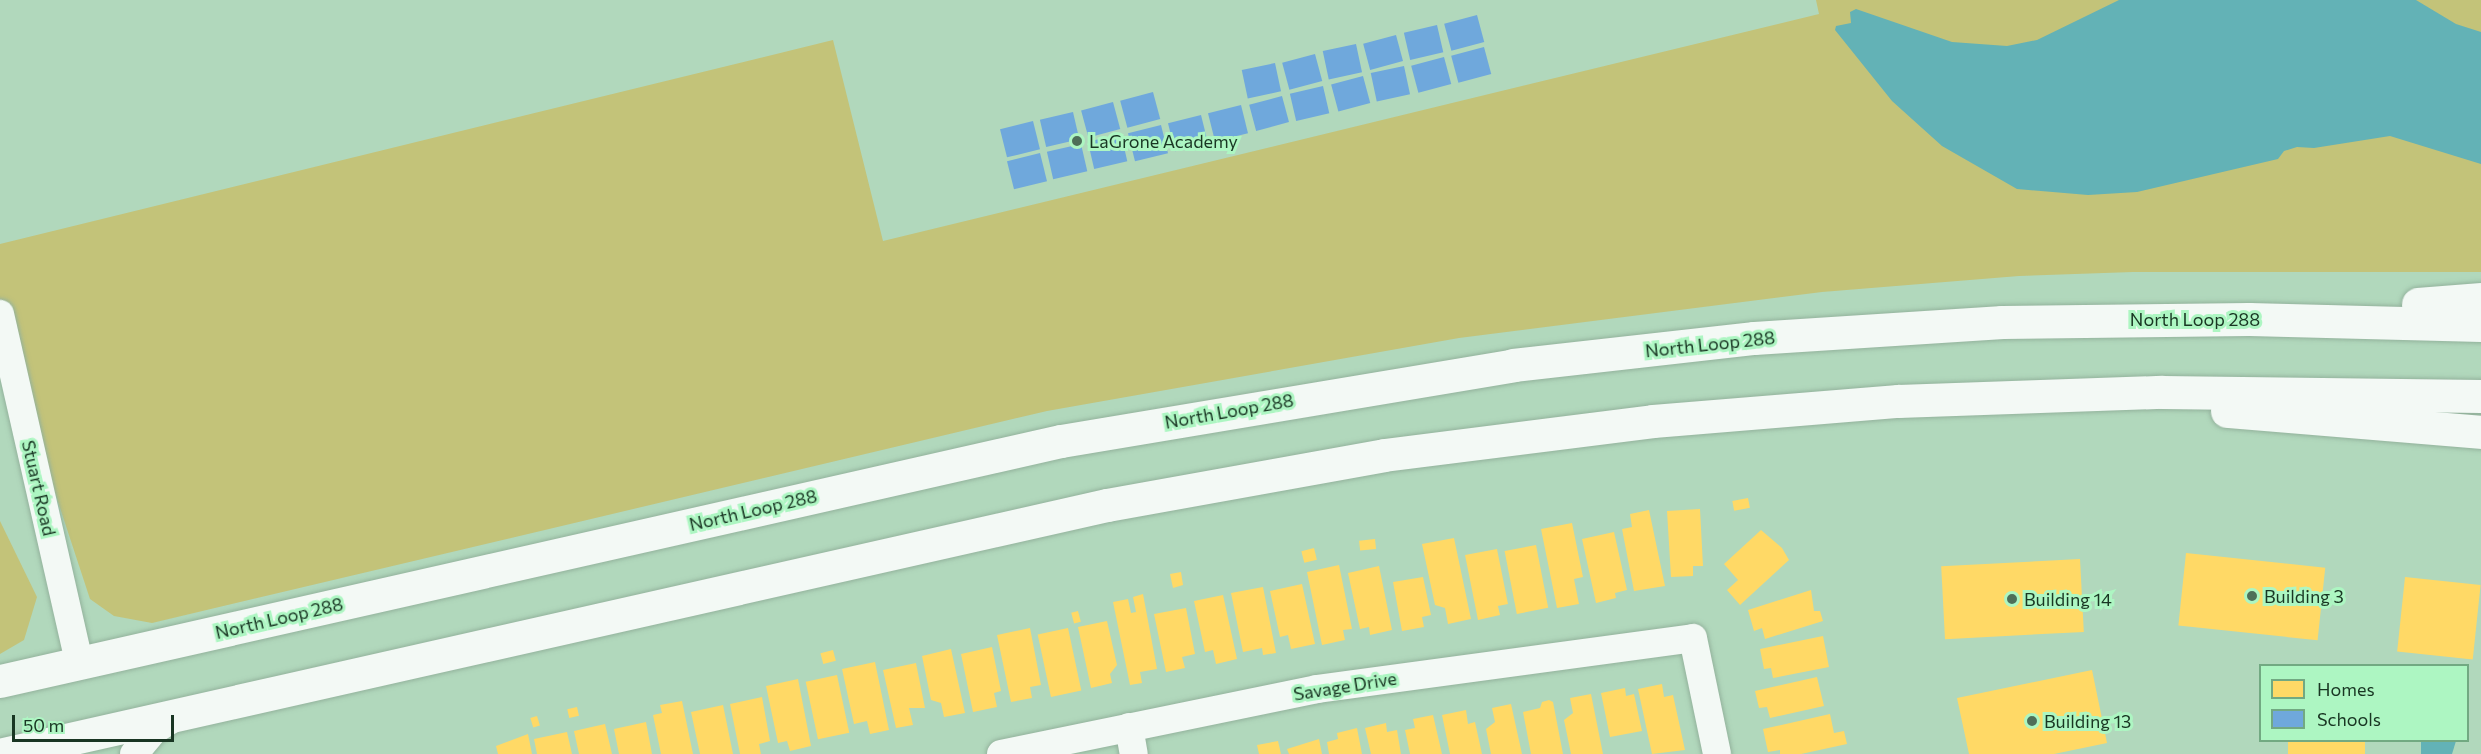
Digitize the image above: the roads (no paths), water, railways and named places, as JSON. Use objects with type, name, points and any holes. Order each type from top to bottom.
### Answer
[{"type":"highway","points":[[2249,319],[2481,299]]},
{"type":"highway","name":"North Loop 288","points":[[0,681],[1061,441],[1258,405],[1513,365],[1754,338],[2002,322],[2249,319],[2481,325]]},
{"type":"highway","points":[[3,754],[1107,505],[1384,455],[1641,422],[2010,396],[2310,391],[2481,396]]},
{"type":"highway","points":[[2010,396],[2481,432]]},
{"type":"street","name":"Stuart Road","points":[[0,314],[3,345],[80,663]]},
{"type":"street","name":"Savage Drive","points":[[1001,754],[1132,741],[1317,690],[1693,638],[1717,754]]},
{"type":"street","points":[[134,754],[153,731],[180,714]]},
{"type":"water","points":[[2119,0],[2416,0],[2456,24],[2481,32],[2481,164],[2390,136],[2314,148],[2297,147],[2284,151],[2278,159],[2137,192],[2088,195],[2017,189],[1942,146],[1892,101],[1835,30],[1836,26],[1851,23],[1850,12],[1856,9],[1952,42],[2007,46],[2037,40]]},
{"type":"water","points":[[2421,742],[2456,742],[2452,754],[2421,754]]},
{"type":"place","name":"LaGrone Academy","points":[[1077,141]]},
{"type":"place","name":"Building 3","points":[[2252,596]]},
{"type":"place","name":"Building 14","points":[[2012,599]]},
{"type":"place","name":"Building 13","points":[[2032,721]]}]
